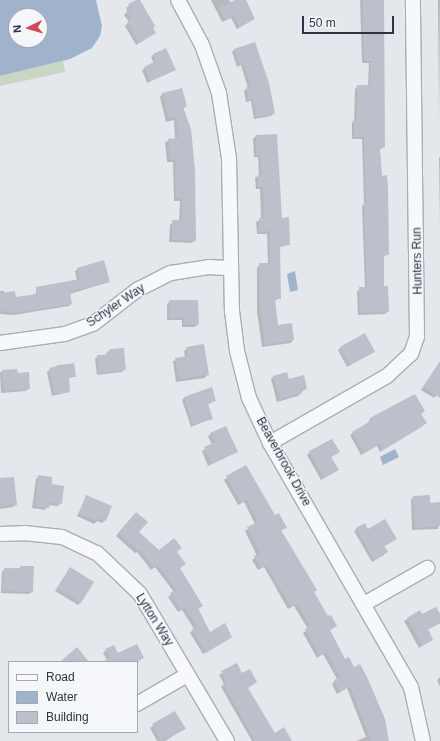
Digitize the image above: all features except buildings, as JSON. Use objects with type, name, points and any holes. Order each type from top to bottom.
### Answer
[{"type":"street","name":"Beaverbrook Drive","points":[[178,0],[202,45],[219,93],[229,158],[230,268],[237,351],[249,398],[270,444],[411,687],[423,741]]},
{"type":"street","name":"Hunters Run","points":[[270,444],[387,376],[410,354],[417,337],[413,0]]},
{"type":"street","name":"Schyler Way","points":[[0,343],[65,334],[93,324],[137,290],[171,273],[208,268],[230,268]]},
{"type":"street","name":"Lytton Way","points":[[0,534],[24,533],[62,537],[97,553],[140,594],[226,741]]},
{"type":"street","points":[[364,604],[427,568]]},
{"type":"street","points":[[138,703],[187,675]]},
{"type":"green space","points":[[63,61],[65,72],[0,86],[0,76]]},
{"type":"water","points":[[0,0],[96,0],[102,26],[100,36],[92,48],[70,59],[0,76]]},
{"type":"water","points":[[295,271],[298,290],[290,292],[287,274]]},
{"type":"water","points":[[395,449],[399,457],[383,465],[380,457]]}]
